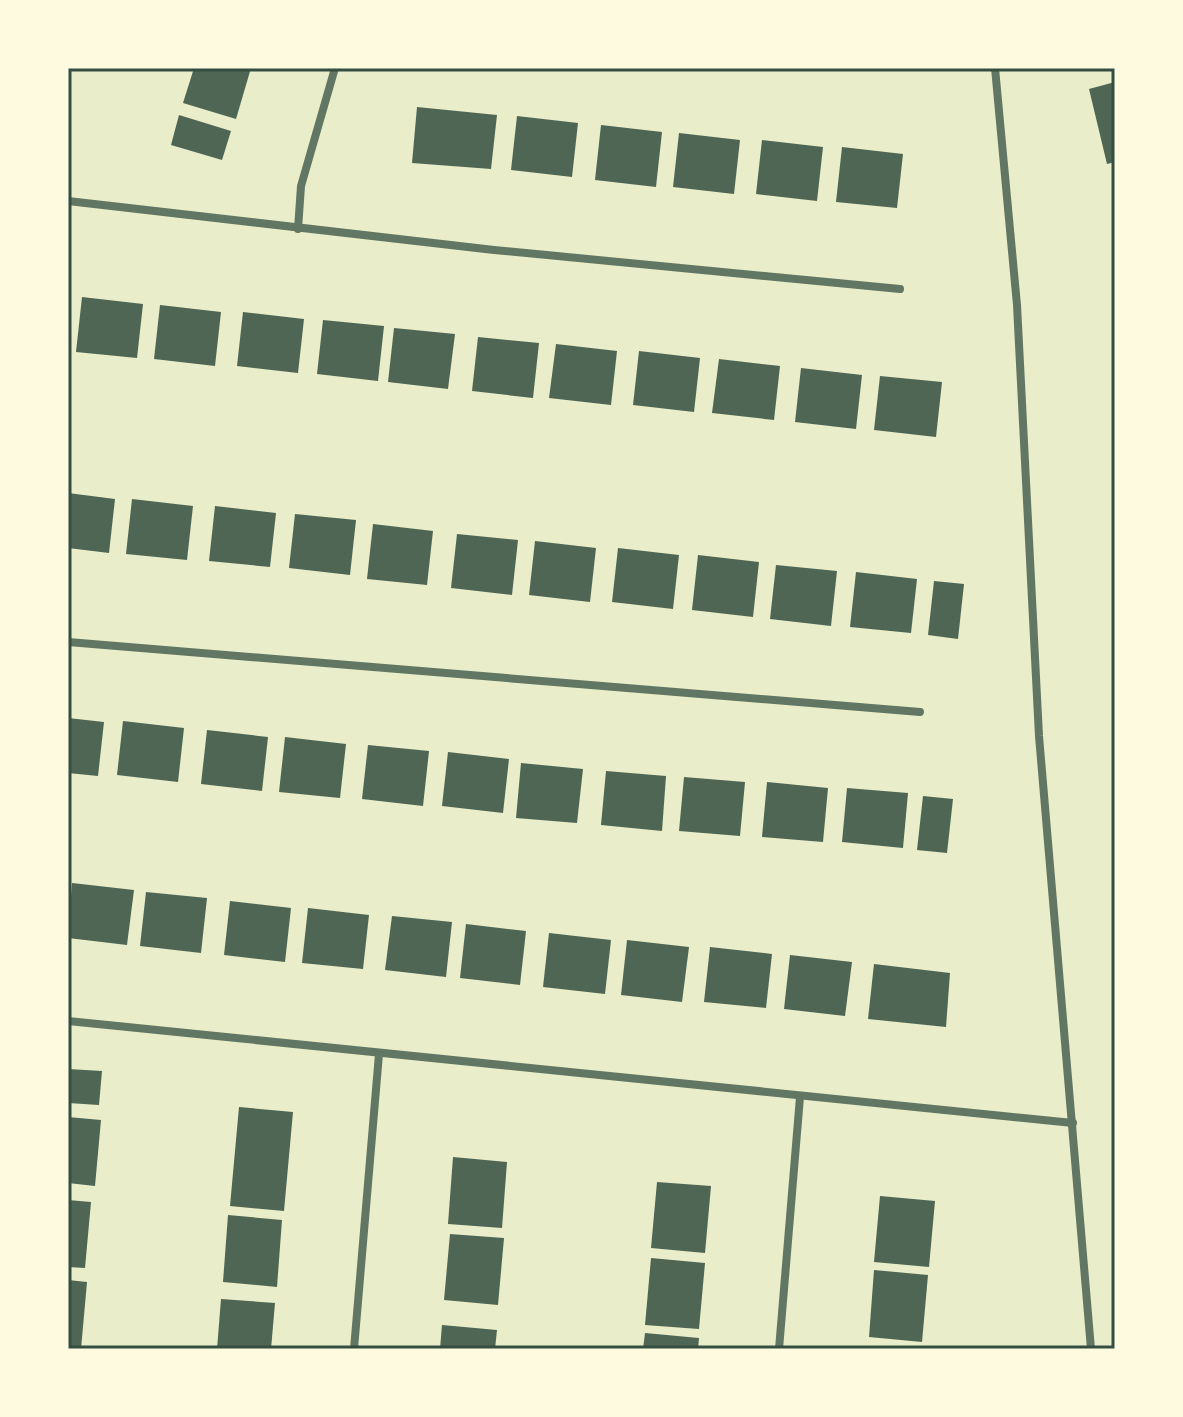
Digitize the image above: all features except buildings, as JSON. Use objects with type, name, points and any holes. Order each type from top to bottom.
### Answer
[{"type":"street","points":[[298,229],[301,186],[335,68]]},
{"type":"street","points":[[995,68],[1017,305],[1039,736],[1091,1349]]},
{"type":"street","points":[[68,201],[298,229],[900,289]]},
{"type":"street","points":[[68,642],[920,712]]},
{"type":"street","points":[[68,1021],[1073,1123]]},
{"type":"street","points":[[354,1349],[379,1054]]},
{"type":"street","points":[[779,1349],[800,1097]]}]
